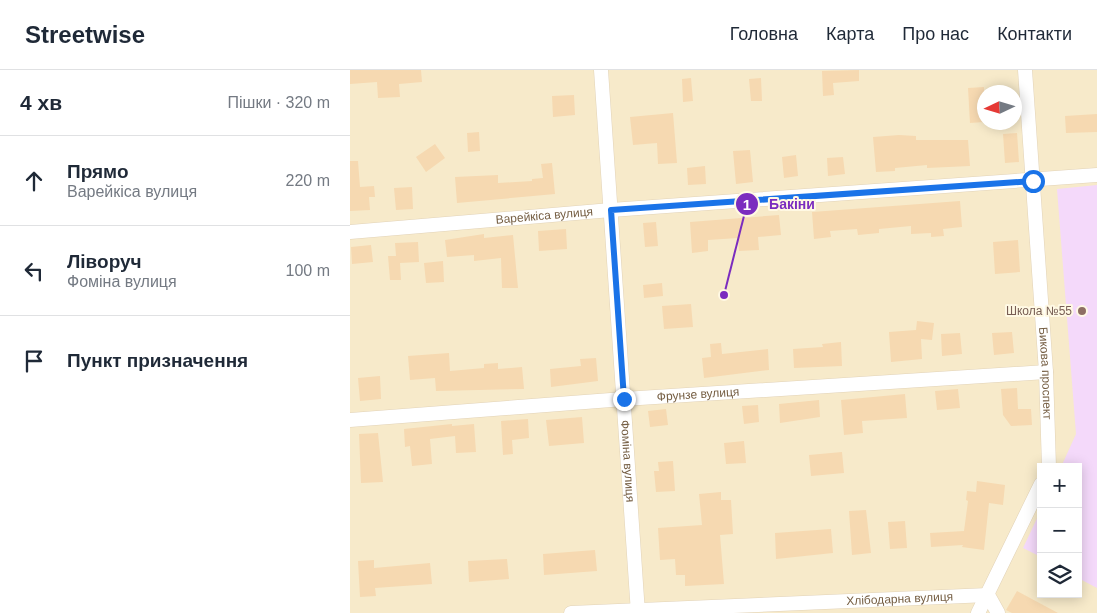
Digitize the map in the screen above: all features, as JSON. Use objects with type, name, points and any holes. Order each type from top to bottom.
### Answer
[{"type":"street","name":"Фоміна вулиця","points":[[601,70],[638,611]]},
{"type":"street","name":"Бикова проспект","points":[[1025,70],[1046,372],[1049,463]]},
{"type":"street","name":"Варейкіса вулиця","points":[[350,232],[611,210],[1097,175]]},
{"type":"street","name":"Фрунзе вулиця","points":[[350,420],[624,399],[1046,372]]},
{"type":"street","points":[[978,613],[1037,492]]},
{"type":"street","name":"Хлібодарна вулиця","points":[[572,613],[988,595]]},
{"type":"street","points":[[988,595],[998,613]]},
{"type":"shaded area","points":[[350,70],[1097,70],[1097,613],[350,613]]},
{"type":"shaded area","name":"Школа №55","points":[[1097,185],[1097,588],[1082,580],[1082,463],[1063,463],[1076,434],[1057,189]]},
{"type":"shaded area","points":[[1037,518],[1037,555],[1023,548]]},
{"type":"building","points":[[350,70],[421,70],[422,82],[399,84],[400,97],[378,98],[377,82],[350,84]]},
{"type":"building","points":[[859,70],[859,81],[833,83],[834,95],[823,96],[822,71]]},
{"type":"building","points":[[691,78],[693,101],[683,102],[682,79]]},
{"type":"building","points":[[761,78],[762,101],[751,101],[749,79]]},
{"type":"building","points":[[977,87],[977,122],[970,123],[968,88]]},
{"type":"building","points":[[574,95],[575,115],[553,117],[552,96]]},
{"type":"building","points":[[673,113],[677,163],[658,164],[657,143],[633,145],[630,117]]},
{"type":"building","points":[[1097,114],[1097,132],[1066,133],[1065,116]]},
{"type":"building","points":[[479,132],[480,151],[468,152],[467,133]]},
{"type":"building","points":[[1017,133],[1019,162],[1005,163],[1003,134]]},
{"type":"building","points":[[916,136],[916,140],[968,140],[970,166],[927,168],[927,165],[895,168],[895,171],[876,172],[873,137]]},
{"type":"building","points":[[435,144],[445,158],[426,172],[416,157]]},
{"type":"building","points":[[750,150],[753,182],[736,184],[733,151]]},
{"type":"building","points":[[796,155],[798,176],[784,178],[782,157]]},
{"type":"building","points":[[843,157],[845,174],[828,176],[827,158]]},
{"type":"building","points":[[350,161],[358,161],[360,187],[374,186],[375,197],[369,197],[370,210],[350,211]]},
{"type":"building","points":[[552,163],[555,194],[457,203],[455,177],[498,175],[498,183],[532,181],[532,179],[543,178],[541,164]]},
{"type":"building","points":[[705,166],[706,184],[688,185],[687,168]]},
{"type":"building","points":[[412,187],[413,209],[396,210],[394,188]]},
{"type":"building","points":[[960,201],[962,227],[943,229],[944,236],[931,237],[931,233],[911,234],[911,226],[879,229],[879,233],[858,235],[857,229],[830,231],[831,237],[814,239],[812,212]]},
{"type":"building","points":[[779,215],[781,235],[758,237],[759,250],[739,251],[738,238],[708,240],[708,251],[692,253],[690,222]]},
{"type":"building","points":[[656,222],[658,246],[645,247],[643,223]]},
{"type":"building","points":[[566,229],[567,249],[539,251],[538,231]]},
{"type":"building","points":[[484,234],[484,238],[513,235],[518,288],[502,288],[501,258],[474,261],[474,255],[447,257],[445,240]]},
{"type":"building","points":[[1018,240],[1020,272],[995,274],[993,242]]},
{"type":"building","points":[[418,242],[419,262],[400,263],[401,280],[390,280],[388,256],[396,256],[395,243]]},
{"type":"building","points":[[371,245],[373,262],[352,264],[351,247]]},
{"type":"building","points":[[443,261],[444,282],[426,283],[424,263]]},
{"type":"building","points":[[662,283],[663,296],[644,298],[643,285]]},
{"type":"building","points":[[691,304],[693,327],[664,329],[662,306]]},
{"type":"building","points":[[917,321],[934,323],[932,340],[921,339],[922,359],[891,362],[889,332],[916,330]]},
{"type":"building","points":[[1012,332],[1014,353],[994,355],[992,333]]},
{"type":"building","points":[[960,333],[962,354],[942,356],[941,334]]},
{"type":"building","points":[[841,342],[842,366],[794,368],[793,349],[823,347],[822,344]]},
{"type":"building","points":[[721,343],[722,354],[768,349],[769,370],[704,378],[702,358],[711,357],[710,344]]},
{"type":"building","points":[[449,353],[450,371],[484,368],[484,364],[498,363],[498,369],[522,367],[524,389],[436,391],[435,378],[410,380],[408,356]]},
{"type":"building","points":[[596,358],[598,381],[551,387],[550,369],[581,366],[580,359]]},
{"type":"building","points":[[380,376],[381,399],[360,401],[358,378]]},
{"type":"building","points":[[1017,388],[1018,409],[1031,409],[1032,425],[1011,426],[1003,415],[1001,389]]},
{"type":"building","points":[[958,389],[960,408],[937,410],[935,391]]},
{"type":"building","points":[[905,394],[907,418],[862,421],[863,433],[844,435],[841,400]]},
{"type":"building","points":[[819,400],[820,417],[780,423],[779,404]]},
{"type":"building","points":[[758,405],[759,422],[744,424],[742,406]]},
{"type":"building","points":[[666,409],[668,425],[650,427],[648,411]]},
{"type":"building","points":[[582,417],[584,443],[549,446],[546,420]]},
{"type":"building","points":[[528,419],[529,438],[512,440],[513,454],[503,455],[501,421]]},
{"type":"building","points":[[452,424],[452,426],[474,424],[476,452],[456,453],[455,436],[430,439],[432,464],[412,466],[410,446],[405,447],[404,429]]},
{"type":"building","points":[[378,433],[383,482],[361,483],[359,434]]},
{"type":"building","points":[[744,441],[746,463],[726,464],[724,443]]},
{"type":"building","points":[[842,452],[844,473],[811,476],[809,455]]},
{"type":"building","points":[[673,461],[675,491],[656,492],[654,471],[659,471],[658,462]]},
{"type":"building","points":[[977,481],[1005,485],[1003,505],[989,503],[984,550],[962,547],[963,545],[931,547],[930,533],[964,531],[968,501],[966,500],[967,491],[976,492]]},
{"type":"building","points":[[721,492],[721,500],[731,500],[733,534],[720,535],[724,584],[685,586],[685,575],[676,575],[675,559],[660,560],[658,528],[702,525],[699,494]]},
{"type":"building","points":[[866,510],[871,553],[852,555],[849,511]]},
{"type":"building","points":[[905,521],[907,548],[890,549],[888,522]]},
{"type":"building","points":[[831,529],[833,553],[776,559],[775,533]]},
{"type":"building","points":[[595,550],[597,571],[544,575],[543,554]]},
{"type":"building","points":[[507,559],[509,579],[469,582],[468,561]]},
{"type":"building","points":[[374,560],[374,568],[430,563],[432,584],[375,588],[376,596],[360,597],[358,561]]},
{"type":"building","points":[[1017,591],[1058,613],[1012,613],[1006,610]]},
{"type":"place","name":"Бакіни","points":[[724,295]]},
{"type":"place","name":"Школа №55","points":[[1082,311]]},
{"type":"route","points":[[624,399],[611,210],[1033,181]]}]
